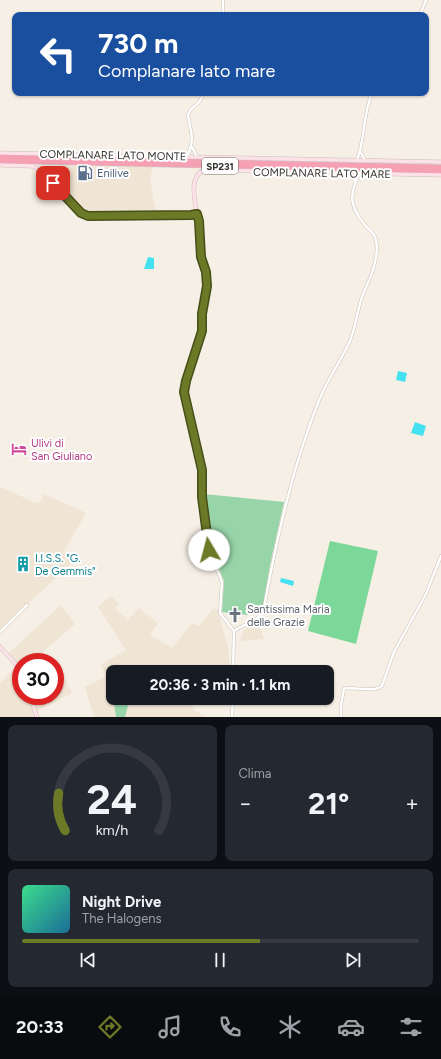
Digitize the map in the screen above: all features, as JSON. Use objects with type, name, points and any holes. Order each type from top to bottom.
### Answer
[{"type":"highway","name":"SP231","points":[[0,157],[441,167]]},
{"type":"highway","name":"SP231","points":[[0,161],[441,171]]},
{"type":"street","points":[[223,0],[223,12]]},
{"type":"street","points":[[421,12],[426,0]]},
{"type":"street","points":[[197,157],[192,146],[192,133],[188,114],[190,110],[200,102],[202,96]]},
{"type":"street","points":[[357,161],[365,118],[371,96]]},
{"type":"street","points":[[187,157],[192,146]]},
{"type":"street","points":[[360,151],[365,161]]},
{"type":"street","name":"COMPLANARE LATO MONTE","points":[[0,153],[441,162]]},
{"type":"street","points":[[0,166],[31,166],[39,169],[81,213],[88,216],[197,214],[199,221],[201,257],[206,272],[207,286],[202,314],[202,331],[184,392],[202,470],[202,497],[209,550],[222,582],[221,614],[234,631],[233,665]]},
{"type":"street","name":"COMPLANARE LATO MARE","points":[[197,214],[194,182],[198,174],[204,170],[441,175]]},
{"type":"street","points":[[352,173],[355,182]]},
{"type":"street","points":[[234,631],[240,626],[260,617],[263,613],[293,473],[327,382],[350,341],[361,299],[376,259],[375,236],[357,216],[353,208],[355,182],[360,174]]},
{"type":"street","points":[[341,717],[341,705],[344,689],[374,689],[382,686],[394,652],[426,594],[441,556]]},
{"type":"street","points":[[0,632],[27,606]]},
{"type":"street","points":[[0,647],[12,660]]},
{"type":"street","points":[[33,705],[37,717]]},
{"type":"street","points":[[232,717],[233,705]]},
{"type":"shaded area","points":[[39,166],[153,167],[150,178],[157,213],[92,215],[86,213],[82,211]]},
{"type":"shaded area","points":[[0,487],[36,503],[40,502],[44,494],[86,513],[64,551],[76,559],[0,630]]},
{"type":"shaded area","points":[[111,596],[119,604],[115,608],[128,620],[139,608],[158,623],[150,635],[172,648],[192,623],[199,626],[214,608],[218,610],[229,651],[229,665],[106,665],[106,676],[101,665],[126,650],[98,607]]},
{"type":"shaded area","points":[[61,605],[75,624],[41,653],[12,653],[12,656],[9,653]]},
{"type":"shaded area","points":[[258,621],[264,639],[240,641],[244,630],[249,625]]},
{"type":"shaded area","points":[[12,671],[12,705],[33,705],[37,717],[0,717],[0,683]]},
{"type":"shaded area","points":[[106,676],[106,705],[114,705],[116,717],[94,717],[85,687]]},
{"type":"shaded area","points":[[64,677],[72,693],[64,697]]},
{"type":"shaded area","points":[[35,705],[49,705],[37,711]]},
{"type":"shaded area","points":[[128,705],[192,705],[193,709],[205,717],[125,717]]},
{"type":"green space","points":[[204,494],[284,502],[270,565],[262,612],[249,610],[248,615],[239,614],[238,618],[232,619],[231,613],[222,612],[224,581],[211,547]]},
{"type":"green space","points":[[330,541],[378,551],[356,644],[308,631]]},
{"type":"green space","points":[[114,705],[128,705],[125,717],[116,717]]},
{"type":"water","points":[[148,257],[154,258],[154,269],[144,269]]},
{"type":"water","points":[[398,371],[407,373],[405,382],[396,380]]},
{"type":"water","points":[[415,422],[426,426],[423,436],[411,433]]},
{"type":"water","points":[[281,578],[294,581],[293,586],[280,582]]},
{"type":"place","name":"Enilive","points":[[85,173]]},
{"type":"place","name":"Ulivi di San Giuliano","points":[[19,449]]},
{"type":"place","name":"I.I.S.S. \"G. De Gemmis\"","points":[[23,564]]},
{"type":"place","name":"Santissima Maria delle Grazie","points":[[235,615]]},
{"type":"route","points":[[53,183],[81,213],[88,216],[197,214],[199,221],[201,257],[206,272],[207,286],[202,314],[202,331],[184,392],[201,463],[202,497],[209,550]]}]
